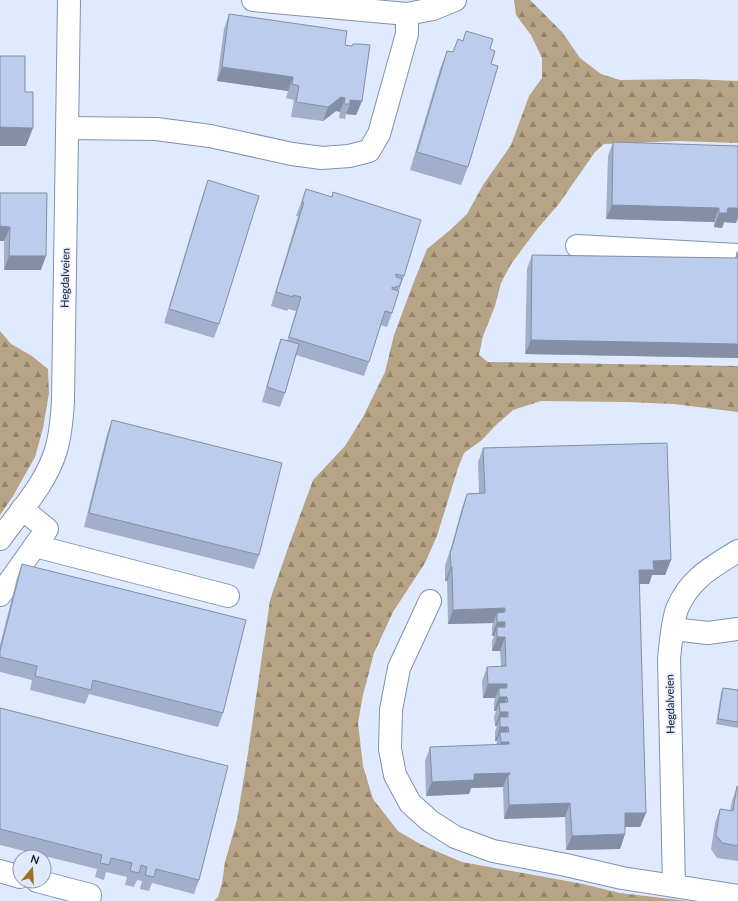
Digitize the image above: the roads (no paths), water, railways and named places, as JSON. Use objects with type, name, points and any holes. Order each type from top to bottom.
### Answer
[{"type":"street","name":"Hegdalveien","points":[[0,539],[43,481],[56,450],[62,422],[69,0]]},
{"type":"street","points":[[253,0],[407,14],[433,9],[455,0]]},
{"type":"street","points":[[68,128],[156,130],[210,136],[292,154],[322,158],[349,156],[369,151],[379,134],[407,34],[407,14]]},
{"type":"street","points":[[577,246],[738,255]]},
{"type":"street","points":[[0,594],[47,529],[22,509]]},
{"type":"street","points":[[35,546],[228,596]]},
{"type":"street","name":"Hegdalveien","points":[[674,886],[669,658],[673,629],[677,609],[689,586],[705,572],[738,550]]},
{"type":"street","points":[[430,601],[399,668],[391,710],[390,749],[395,775],[410,803],[430,821],[455,837],[493,852],[566,865],[622,878],[738,896]]},
{"type":"street","points":[[673,629],[708,633],[738,629]]},
{"type":"street","points":[[0,871],[12,874]]},
{"type":"street","points":[[52,885],[90,895],[88,901]]}]
